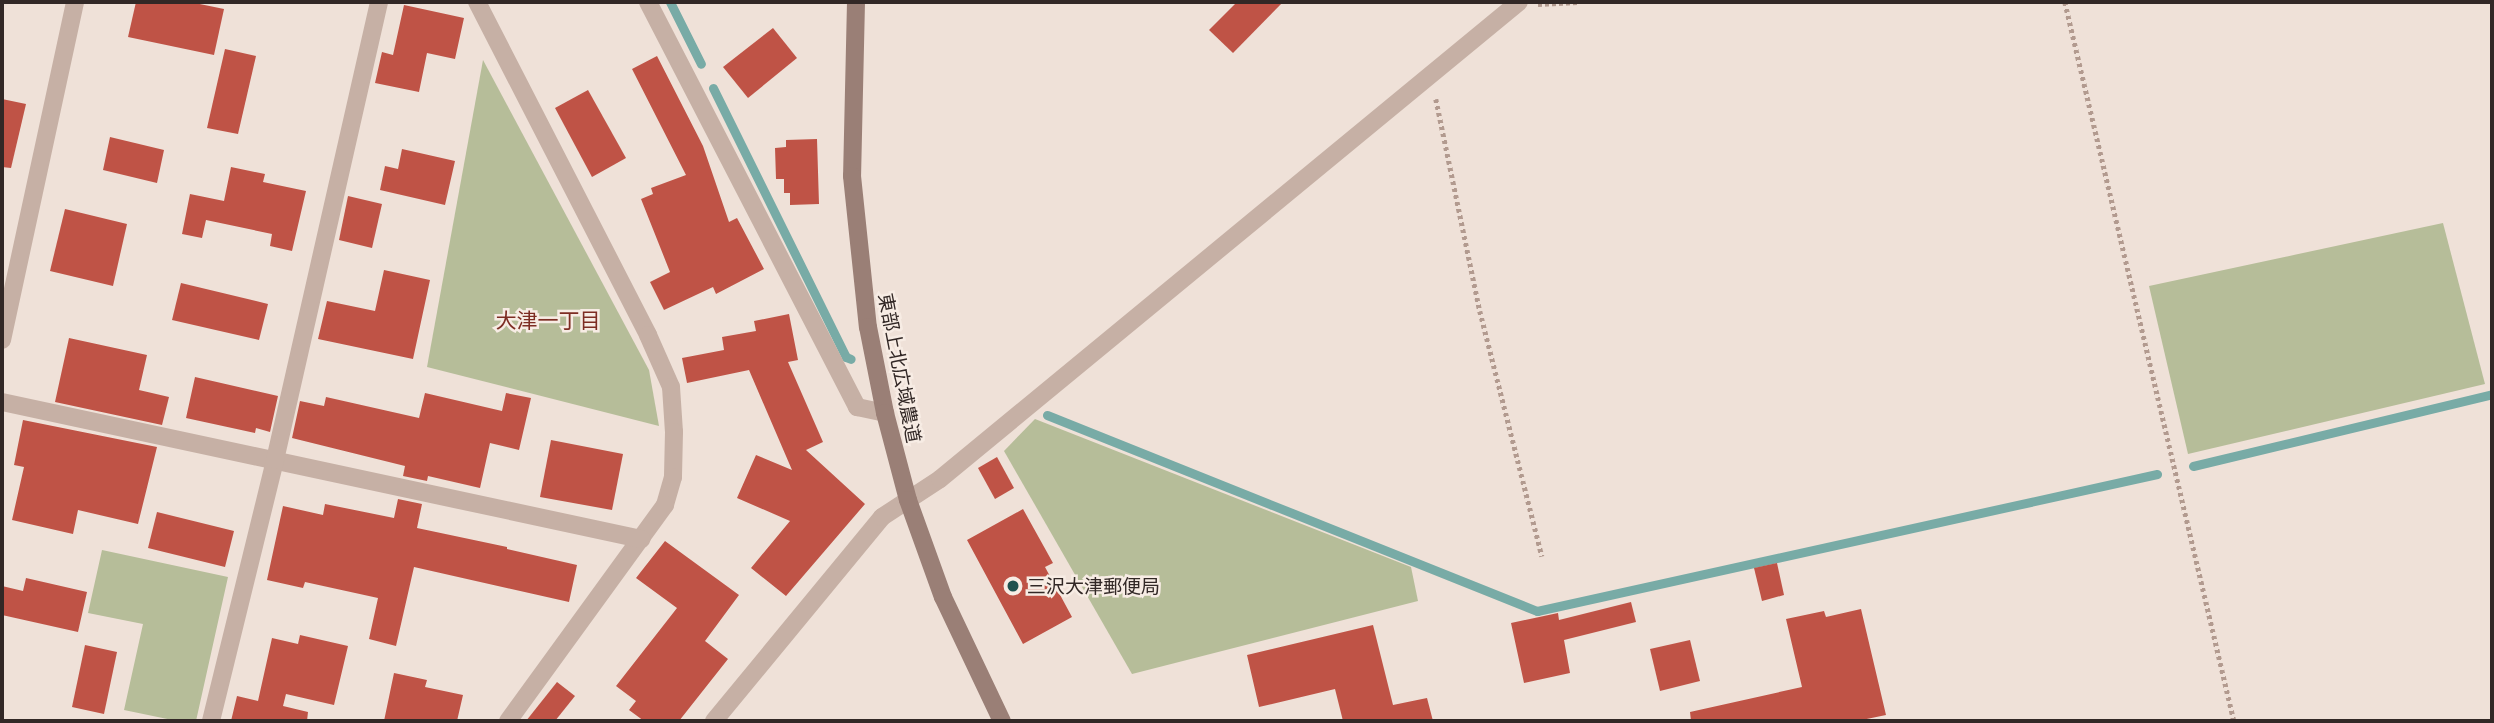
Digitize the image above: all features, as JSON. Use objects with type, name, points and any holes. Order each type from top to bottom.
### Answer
[{"type":"street","points":[[2,340],[75,2]]},
{"type":"street","points":[[211,721],[275,460],[379,2]]},
{"type":"street","points":[[477,2],[648,335],[671,387],[675,451],[673,477],[664,505],[508,721]]},
{"type":"street","points":[[648,2],[857,407],[885,414]]},
{"type":"street","name":"東部上北広域農道","points":[[856,2],[852,176],[868,327],[885,414],[908,500],[943,597],[1002,721]]},
{"type":"street","points":[[714,721],[882,517],[940,479],[1516,4]]},
{"type":"street","points":[[2,402],[641,539]]},
{"type":"path","points":[[1516,4],[1578,2]]},
{"type":"path","points":[[2065,2],[2234,721]]},
{"type":"path","points":[[1426,76],[1437,102],[1480,311],[1542,556]]},
{"type":"green space","points":[[483,60],[649,370],[659,426],[427,367]]},
{"type":"green space","points":[[2443,223],[2485,384],[2188,454],[2149,286]]},
{"type":"green space","points":[[1035,419],[1411,567],[1418,601],[1132,674],[1004,451]]},
{"type":"green space","points":[[102,550],[228,577],[196,721],[177,721],[124,710],[143,624],[88,613]]},
{"type":"building","points":[[136,2],[190,2],[224,9],[214,55],[128,37]]},
{"type":"building","points":[[1237,2],[1283,2],[1233,53],[1209,30]]},
{"type":"building","points":[[404,5],[464,18],[455,59],[427,53],[419,92],[375,83],[382,52],[393,55]]},
{"type":"building","points":[[773,28],[797,58],[748,98],[723,67]]},
{"type":"building","points":[[225,49],[256,56],[238,134],[207,128]]},
{"type":"building","points":[[657,56],[703,146],[729,222],[737,218],[764,269],[716,294],[713,287],[664,310],[650,282],[670,272],[641,199],[653,194],[651,188],[686,175],[632,69]]},
{"type":"building","points":[[588,90],[626,158],[592,177],[555,108]]},
{"type":"building","points":[[2,99],[26,104],[11,168],[2,167]]},
{"type":"building","points":[[110,137],[164,150],[157,183],[103,170]]},
{"type":"building","points":[[817,139],[819,204],[790,205],[790,193],[784,193],[784,179],[776,179],[775,148],[786,147],[786,140]]},
{"type":"building","points":[[402,149],[455,161],[445,205],[380,190],[385,166],[398,169]]},
{"type":"building","points":[[231,167],[265,174],[263,182],[306,191],[292,251],[270,246],[272,234],[206,220],[202,238],[182,234],[190,194],[224,201]]},
{"type":"building","points":[[348,196],[382,204],[372,248],[339,240]]},
{"type":"building","points":[[65,209],[127,224],[113,286],[50,271]]},
{"type":"building","points":[[384,270],[430,280],[413,359],[318,339],[327,301],[375,311]]},
{"type":"building","points":[[181,283],[268,304],[259,340],[172,320]]},
{"type":"building","points":[[789,314],[798,360],[788,362],[823,442],[806,450],[865,504],[786,596],[751,568],[790,521],[737,498],[756,455],[792,470],[749,370],[687,383],[682,358],[724,350],[722,337],[756,331],[754,321]]},
{"type":"building","points":[[69,338],[147,355],[139,390],[169,397],[162,425],[55,402]]},
{"type":"building","points":[[195,377],[278,396],[270,432],[256,428],[255,433],[186,418]]},
{"type":"building","points":[[425,393],[502,411],[506,393],[531,398],[519,450],[490,443],[480,488],[428,476],[427,481],[403,476],[405,466],[292,438],[300,401],[324,406],[326,397],[419,418]]},
{"type":"building","points":[[23,420],[157,447],[138,524],[78,510],[73,534],[12,520],[24,467],[14,465]]},
{"type":"building","points":[[551,440],[623,454],[612,510],[540,497]]},
{"type":"building","points":[[997,457],[1014,488],[995,499],[978,468]]},
{"type":"building","points":[[398,499],[422,504],[417,528],[577,565],[569,602],[414,567],[396,646],[369,639],[378,598],[305,582],[303,588],[267,580],[283,506],[323,515],[325,504],[394,518]]},
{"type":"building","points":[[1023,509],[1053,563],[1045,567],[1072,617],[1023,644],[967,540]]},
{"type":"building","points":[[157,512],[234,531],[225,567],[148,548]]},
{"type":"building","points":[[665,541],[739,595],[705,641],[728,659],[679,721],[644,721],[629,710],[636,701],[616,686],[677,608],[636,578]]},
{"type":"building","points":[[1777,563],[1784,595],[1762,601],[1754,568]]},
{"type":"building","points":[[26,578],[87,592],[78,632],[2,615],[2,586],[23,591]]},
{"type":"building","points":[[1631,602],[1636,622],[1564,640],[1570,673],[1524,683],[1511,623],[1558,613],[1559,620]]},
{"type":"building","points":[[1861,609],[1886,715],[1857,721],[1691,721],[1690,712],[1802,687],[1786,619],[1824,611],[1826,617]]},
{"type":"building","points":[[1373,625],[1393,705],[1427,698],[1433,721],[1343,721],[1335,689],[1259,707],[1247,655]]},
{"type":"building","points":[[300,635],[348,646],[334,705],[286,694],[283,706],[308,712],[307,721],[231,721],[237,696],[258,701],[272,638],[298,644]]},
{"type":"building","points":[[1690,640],[1700,681],[1660,691],[1650,649]]},
{"type":"building","points":[[85,645],[117,652],[104,714],[72,707]]},
{"type":"building","points":[[394,673],[427,680],[425,687],[463,695],[457,721],[384,721]]},
{"type":"building","points":[[557,682],[575,696],[555,721],[526,721]]},
{"type":"waterway","points":[[670,2],[701,64]]},
{"type":"waterway","points":[[713,88],[846,357],[851,359]]},
{"type":"waterway","points":[[2193,466],[2492,394]]},
{"type":"waterway","points":[[1047,415],[1537,611],[2157,474]]},
{"type":"place","name":"三沢大津郵便局","points":[[1013,586]]},
{"type":"district","name":"大津一丁目","points":[[548,320]]}]
